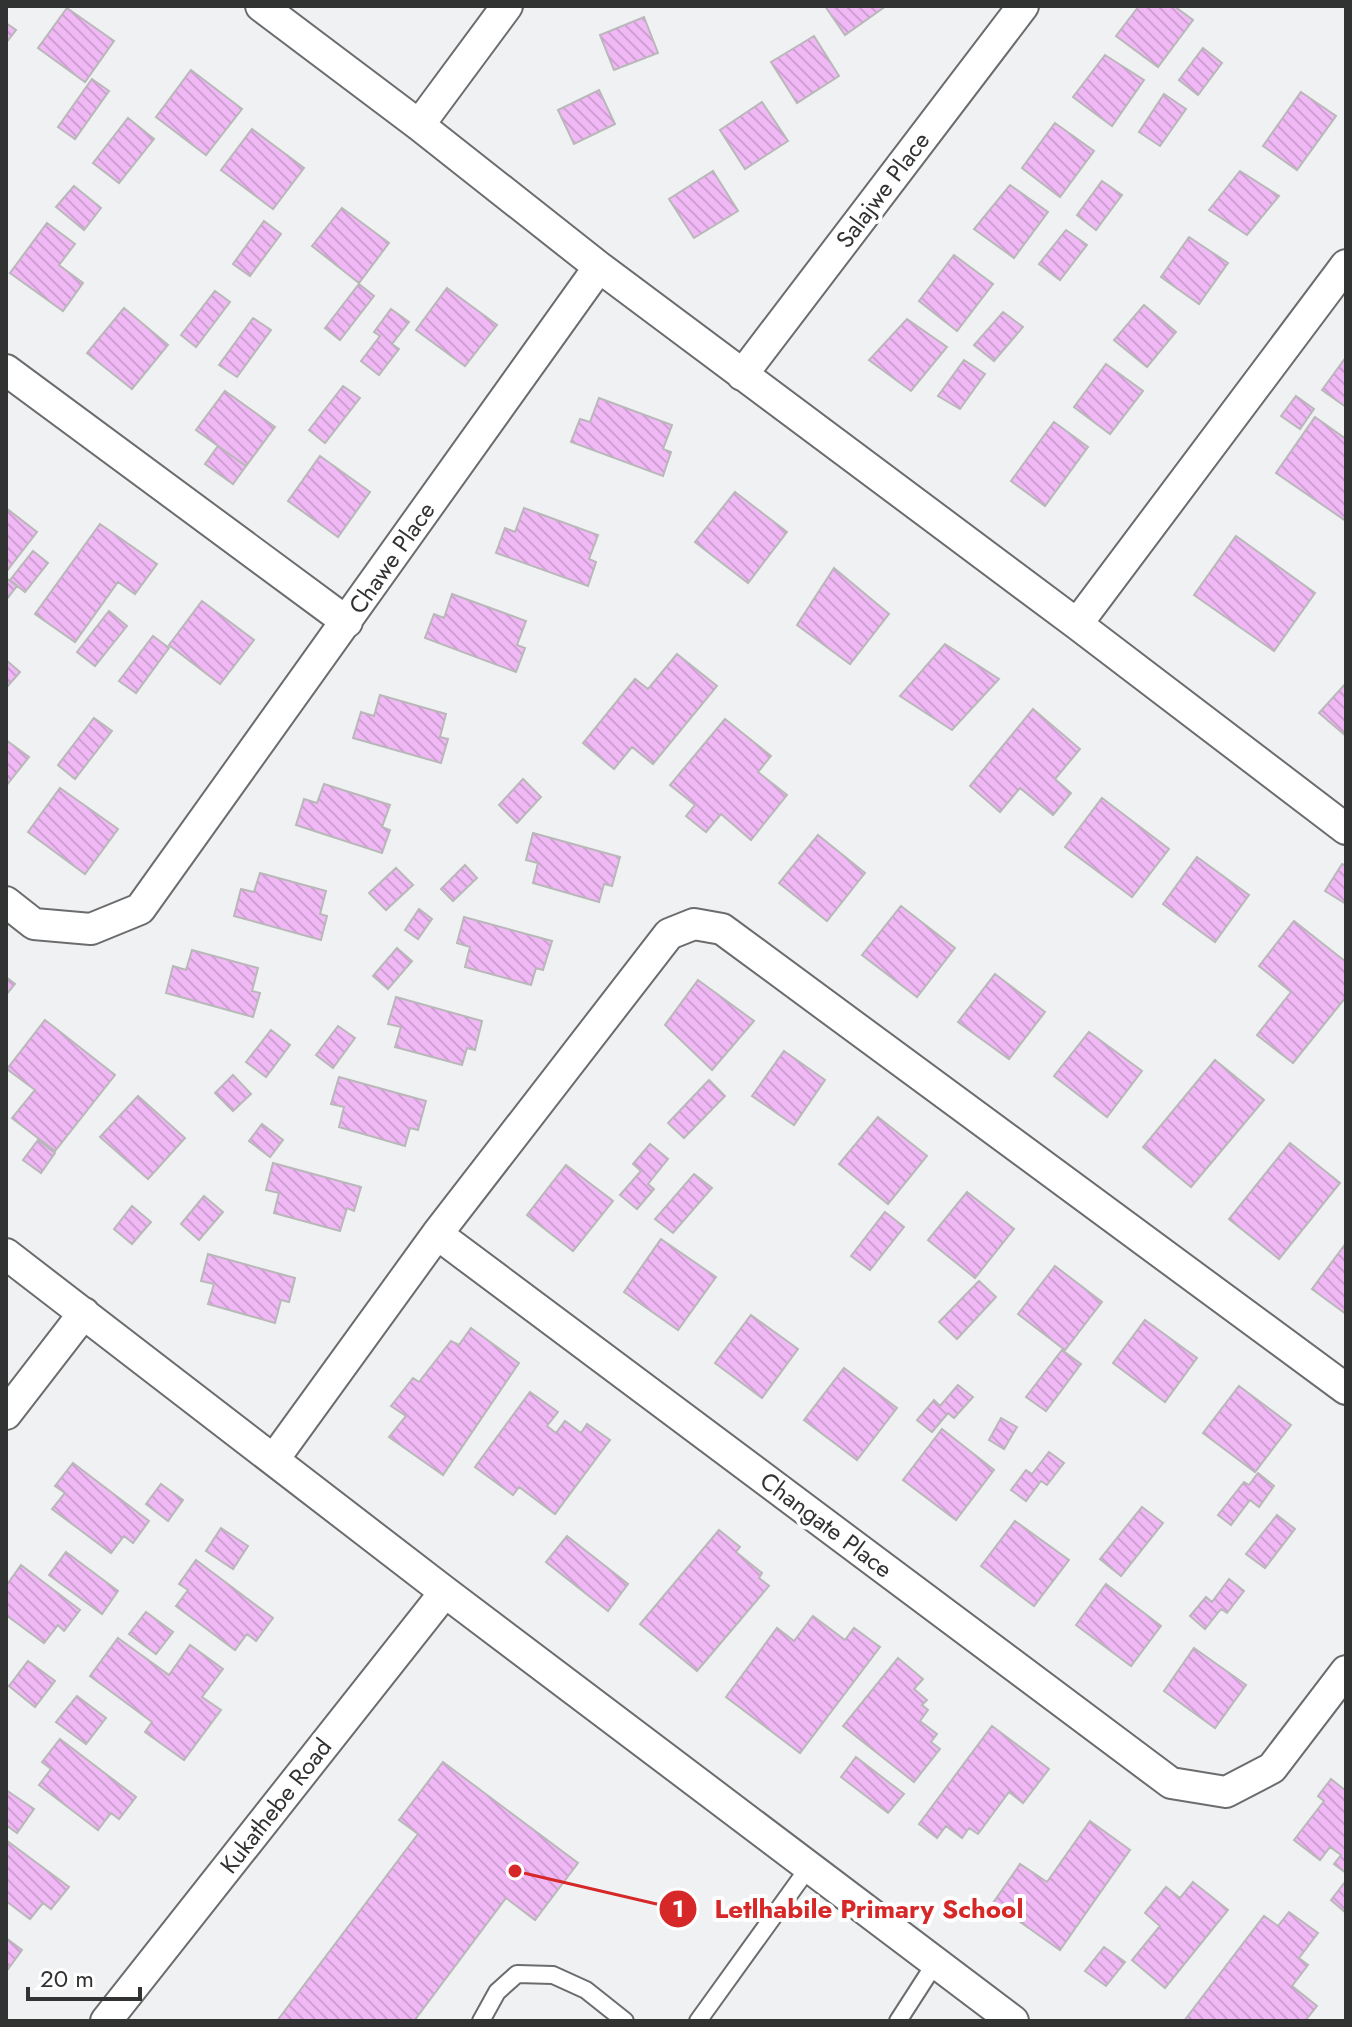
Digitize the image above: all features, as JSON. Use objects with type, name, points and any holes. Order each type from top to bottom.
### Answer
[{"type":"street","points":[[261,6],[599,267],[1346,829]]},
{"type":"street","points":[[419,125],[507,6]]},
{"type":"street","name":"Salajwe Place","points":[[742,375],[1023,6]]},
{"type":"street","points":[[1077,624],[1346,265]]},
{"type":"street","name":"Chawe Place","points":[[6,370],[347,622],[599,267]]},
{"type":"street","points":[[6,902],[34,924],[91,929],[140,909],[347,622]]},
{"type":"street","points":[[274,1459],[437,1234],[669,934],[694,924],[722,929],[1346,1389]]},
{"type":"street","name":"Changate Place","points":[[437,1234],[1171,1783],[1226,1792],[1272,1768],[1346,1671]]},
{"type":"street","points":[[6,1254],[445,1592],[1013,2021]]},
{"type":"street","points":[[6,1414],[84,1313]]},
{"type":"street","name":"Kukathebe Road","points":[[106,2021],[445,1592]]},
{"type":"lane","points":[[698,2021],[809,1867]]},
{"type":"lane","points":[[898,2021],[936,1962]]},
{"type":"lane","points":[[481,2021],[497,1992],[517,1974],[553,1975],[586,1990],[625,2021]]},
{"type":"building","points":[[825,6],[886,6],[845,35]]},
{"type":"building","points":[[1139,6],[1174,6],[1193,20],[1158,67],[1116,36]]},
{"type":"building","points":[[67,8],[114,41],[85,82],[38,48]]},
{"type":"building","points":[[644,17],[658,53],[614,70],[600,35]]},
{"type":"building","points":[[6,23],[16,30],[6,43]]},
{"type":"building","points":[[814,36],[839,76],[797,103],[771,62]]},
{"type":"building","points":[[1203,48],[1222,63],[1198,95],[1179,80]]},
{"type":"building","points":[[1105,55],[1144,80],[1112,126],[1073,97]]},
{"type":"building","points":[[191,70],[242,109],[206,155],[156,117]]},
{"type":"building","points":[[92,79],[109,91],[75,139],[58,127]]},
{"type":"building","points":[[599,90],[615,124],[574,144],[558,110]]},
{"type":"building","points":[[1301,92],[1336,116],[1297,170],[1263,146]]},
{"type":"building","points":[[1164,94],[1186,109],[1160,146],[1139,132]]},
{"type":"building","points":[[762,102],[788,141],[745,169],[720,130]]},
{"type":"building","points":[[128,118],[154,139],[119,183],[93,163]]},
{"type":"building","points":[[1055,123],[1094,151],[1060,197],[1022,168]]},
{"type":"building","points":[[252,129],[304,168],[273,209],[221,170]]},
{"type":"building","points":[[713,171],[738,211],[694,238],[669,199]]},
{"type":"building","points":[[1240,171],[1279,196],[1247,235],[1209,210]]},
{"type":"building","points":[[1102,181],[1122,195],[1096,230],[1077,215]]},
{"type":"building","points":[[1010,185],[1048,212],[1014,258],[974,229]]},
{"type":"building","points":[[74,186],[101,208],[84,230],[56,207]]},
{"type":"building","points":[[342,208],[389,243],[359,283],[312,246]]},
{"type":"building","points":[[264,221],[281,234],[250,276],[233,264]]},
{"type":"building","points":[[47,223],[75,244],[59,265],[83,283],[63,311],[10,273]]},
{"type":"building","points":[[1066,230],[1087,245],[1060,280],[1039,264]]},
{"type":"building","points":[[1189,237],[1228,263],[1199,304],[1161,277]]},
{"type":"building","points":[[954,255],[993,284],[957,331],[919,301]]},
{"type":"building","points":[[359,284],[374,296],[340,340],[325,328]]},
{"type":"building","points":[[447,288],[497,325],[465,366],[416,330]]},
{"type":"building","points":[[215,291],[230,302],[196,347],[181,335]]},
{"type":"building","points":[[1144,305],[1176,332],[1147,367],[1114,340]]},
{"type":"building","points":[[124,308],[168,345],[132,389],[87,353]]},
{"type":"building","points":[[391,309],[409,322],[392,344],[399,349],[379,375],[361,361],[380,336],[374,332]]},
{"type":"building","points":[[1003,312],[1023,327],[994,361],[974,345]]},
{"type":"building","points":[[253,318],[271,330],[237,377],[219,365]]},
{"type":"building","points":[[907,319],[947,347],[911,391],[869,360]]},
{"type":"building","points":[[1346,357],[1346,407],[1322,390]]},
{"type":"building","points":[[964,360],[985,374],[960,409],[938,396]]},
{"type":"building","points":[[1106,364],[1143,391],[1110,434],[1074,407]]},
{"type":"building","points":[[343,386],[360,398],[325,443],[309,430]]},
{"type":"building","points":[[225,391],[275,427],[246,466],[196,430]]},
{"type":"building","points":[[1296,396],[1314,409],[1300,429],[1281,416]]},
{"type":"building","points":[[599,398],[672,425],[663,449],[671,452],[663,476],[571,442],[580,419],[590,422]]},
{"type":"building","points":[[1315,417],[1346,439],[1346,521],[1276,473]]},
{"type":"building","points":[[1054,422],[1088,447],[1045,506],[1011,481]]},
{"type":"building","points":[[218,446],[246,466],[233,484],[205,464]]},
{"type":"building","points":[[320,456],[370,492],[338,537],[288,501]]},
{"type":"building","points":[[735,492],[787,532],[748,583],[695,542]]},
{"type":"building","points":[[6,508],[37,532],[6,572]]},
{"type":"building","points":[[524,508],[598,535],[589,559],[596,562],[588,586],[496,553],[505,528],[515,532]]},
{"type":"building","points":[[100,524],[157,564],[135,594],[118,582],[75,642],[35,614]]},
{"type":"building","points":[[1236,536],[1315,593],[1274,651],[1194,595]]},
{"type":"building","points":[[33,551],[48,563],[25,592],[10,580]]},
{"type":"building","points":[[834,568],[889,614],[850,664],[797,625]]},
{"type":"building","points":[[6,578],[17,586],[6,600]]},
{"type":"building","points":[[452,594],[526,621],[517,645],[525,648],[516,672],[425,638],[434,614],[444,618]]},
{"type":"building","points":[[202,601],[254,640],[220,684],[169,645]]},
{"type":"building","points":[[109,611],[127,626],[95,666],[77,652]]},
{"type":"building","points":[[153,636],[169,648],[136,693],[119,681]]},
{"type":"building","points":[[945,644],[999,679],[952,730],[900,696]]},
{"type":"building","points":[[677,654],[717,686],[653,764],[632,747],[614,769],[583,743],[635,679],[648,689]]},
{"type":"building","points":[[6,660],[20,672],[6,688]]},
{"type":"building","points":[[1346,683],[1346,736],[1319,713]]},
{"type":"building","points":[[380,695],[446,714],[440,737],[448,739],[441,763],[353,738],[361,712],[374,716]]},
{"type":"building","points":[[1033,709],[1080,749],[1055,779],[1071,793],[1053,815],[1020,788],[1000,812],[970,786]]},
{"type":"building","points":[[94,718],[112,731],[75,779],[58,765]]},
{"type":"building","points":[[725,719],[771,756],[758,772],[787,795],[751,840],[721,814],[706,832],[686,816],[695,805],[670,785]]},
{"type":"building","points":[[6,740],[29,757],[6,786]]},
{"type":"building","points":[[523,779],[541,797],[517,823],[499,805]]},
{"type":"building","points":[[324,784],[390,805],[382,827],[390,830],[382,853],[296,825],[304,799],[317,803]]},
{"type":"building","points":[[60,788],[118,829],[85,874],[28,832]]},
{"type":"building","points":[[1102,798],[1169,849],[1132,897],[1065,847]]},
{"type":"building","points":[[533,833],[620,857],[612,886],[604,884],[599,902],[533,883],[538,863],[526,860]]},
{"type":"building","points":[[818,835],[865,873],[827,921],[779,883]]},
{"type":"building","points":[[1197,857],[1249,895],[1215,942],[1163,904]]},
{"type":"building","points":[[1342,864],[1346,866],[1346,904],[1325,891]]},
{"type":"building","points":[[465,865],[477,878],[453,901],[441,889]]},
{"type":"building","points":[[396,868],[413,885],[386,910],[369,893]]},
{"type":"building","points":[[260,873],[326,891],[320,914],[327,916],[321,940],[234,916],[241,889],[254,892]]},
{"type":"building","points":[[901,906],[955,948],[917,997],[862,955]]},
{"type":"building","points":[[419,909],[432,919],[418,939],[405,930]]},
{"type":"building","points":[[464,917],[552,941],[543,970],[536,968],[531,985],[465,967],[470,947],[457,943]]},
{"type":"building","points":[[1294,921],[1346,962],[1346,997],[1293,1063],[1257,1035],[1291,992],[1259,966]]},
{"type":"building","points":[[397,948],[412,961],[388,989],[373,976]]},
{"type":"building","points":[[192,950],[258,968],[252,991],[260,993],[253,1017],[166,993],[173,966],[186,970]]},
{"type":"building","points":[[995,974],[1045,1012],[1009,1059],[958,1022]]},
{"type":"building","points":[[6,977],[15,984],[6,995]]},
{"type":"building","points":[[698,980],[754,1021],[712,1070],[665,1025]]},
{"type":"building","points":[[396,997],[482,1021],[475,1050],[467,1048],[462,1065],[395,1047],[401,1027],[388,1024]]},
{"type":"building","points":[[45,1020],[115,1075],[55,1151],[12,1118],[35,1090],[7,1069]]},
{"type":"building","points":[[338,1026],[355,1038],[333,1068],[316,1055]]},
{"type":"building","points":[[271,1030],[290,1045],[266,1077],[246,1062]]},
{"type":"building","points":[[1089,1032],[1142,1071],[1107,1117],[1054,1076]]},
{"type":"building","points":[[784,1051],[825,1080],[794,1125],[752,1096]]},
{"type":"building","points":[[1215,1060],[1264,1100],[1191,1187],[1143,1147]]},
{"type":"building","points":[[233,1075],[251,1094],[233,1111],[215,1093]]},
{"type":"building","points":[[339,1077],[426,1101],[418,1130],[410,1128],[405,1146],[339,1127],[344,1107],[331,1104]]},
{"type":"building","points":[[709,1080],[725,1096],[684,1138],[668,1123]]},
{"type":"building","points":[[138,1096],[185,1138],[148,1179],[100,1137]]},
{"type":"building","points":[[878,1117],[927,1156],[888,1204],[839,1164]]},
{"type":"building","points":[[262,1124],[283,1140],[270,1157],[249,1141]]},
{"type":"building","points":[[38,1140],[55,1153],[41,1173],[23,1160]]},
{"type":"building","points":[[1290,1143],[1340,1183],[1279,1259],[1229,1219]]},
{"type":"building","points":[[650,1144],[668,1159],[648,1184],[654,1189],[637,1209],[620,1195],[641,1171],[633,1164]]},
{"type":"building","points":[[273,1163],[361,1187],[354,1211],[347,1208],[340,1231],[274,1213],[279,1193],[266,1190]]},
{"type":"building","points":[[566,1165],[613,1201],[573,1251],[527,1215]]},
{"type":"building","points":[[694,1174],[712,1188],[673,1233],[655,1219]]},
{"type":"building","points":[[967,1192],[1014,1229],[975,1278],[928,1240]]},
{"type":"building","points":[[204,1196],[223,1212],[199,1240],[181,1224]]},
{"type":"building","points":[[132,1206],[151,1222],[132,1244],[114,1229]]},
{"type":"building","points":[[885,1212],[904,1227],[870,1270],[851,1256]]},
{"type":"building","points":[[661,1239],[716,1277],[678,1330],[624,1292]]},
{"type":"building","points":[[1346,1243],[1346,1314],[1312,1289]]},
{"type":"building","points":[[208,1254],[295,1278],[289,1302],[281,1300],[275,1323],[208,1304],[214,1284],[201,1281]]},
{"type":"building","points":[[1055,1266],[1102,1302],[1065,1350],[1018,1314]]},
{"type":"building","points":[[979,1281],[996,1297],[957,1339],[939,1322]]},
{"type":"building","points":[[751,1315],[798,1349],[762,1398],[715,1363]]},
{"type":"building","points":[[1145,1320],[1197,1358],[1165,1402],[1113,1363]]},
{"type":"building","points":[[471,1328],[519,1363],[443,1475],[389,1437],[406,1416],[391,1406],[413,1378],[419,1382],[451,1341],[459,1345]]},
{"type":"building","points":[[1062,1350],[1081,1364],[1046,1411],[1026,1397]]},
{"type":"building","points":[[844,1368],[897,1408],[857,1460],[804,1420]]},
{"type":"building","points":[[958,1385],[973,1397],[954,1418],[948,1413],[932,1432],[917,1420],[934,1400],[940,1406]]},
{"type":"building","points":[[1239,1386],[1291,1425],[1255,1472],[1203,1433]]},
{"type":"building","points":[[530,1392],[558,1412],[547,1426],[556,1433],[565,1421],[581,1433],[587,1424],[610,1440],[555,1514],[519,1487],[513,1495],[475,1467]]},
{"type":"building","points":[[1001,1418],[1017,1427],[1004,1449],[989,1440]]},
{"type":"building","points":[[942,1429],[994,1470],[956,1520],[903,1480]]},
{"type":"building","points":[[1049,1452],[1064,1463],[1047,1485],[1041,1481],[1026,1501],[1011,1490],[1026,1470],[1032,1474]]},
{"type":"building","points":[[73,1463],[149,1521],[133,1543],[124,1536],[111,1553],[52,1509],[65,1493],[55,1486]]},
{"type":"building","points":[[1258,1473],[1274,1486],[1259,1507],[1250,1500],[1231,1525],[1218,1515],[1244,1482],[1249,1485]]},
{"type":"building","points":[[161,1484],[183,1500],[168,1521],[146,1504]]},
{"type":"building","points":[[1142,1507],[1163,1523],[1121,1576],[1100,1559]]},
{"type":"building","points":[[1277,1515],[1295,1529],[1265,1568],[1246,1554]]},
{"type":"building","points":[[1015,1521],[1069,1560],[1034,1606],[981,1566]]},
{"type":"building","points":[[221,1528],[248,1546],[233,1569],[206,1551]]},
{"type":"building","points":[[719,1530],[740,1547],[736,1552],[762,1573],[759,1578],[769,1586],[697,1671],[640,1624]]},
{"type":"building","points":[[567,1536],[628,1584],[608,1611],[546,1562]]},
{"type":"building","points":[[66,1552],[118,1591],[102,1614],[49,1575]]},
{"type":"building","points":[[196,1560],[273,1618],[256,1641],[247,1634],[235,1650],[176,1606],[188,1590],[179,1584]]},
{"type":"building","points":[[21,1565],[80,1610],[64,1631],[58,1625],[44,1643],[6,1615],[6,1586]]},
{"type":"building","points":[[1229,1579],[1244,1591],[1227,1613],[1221,1609],[1205,1629],[1190,1616],[1206,1597],[1212,1602]]},
{"type":"building","points":[[1106,1584],[1161,1626],[1131,1666],[1076,1625]]},
{"type":"building","points":[[146,1612],[173,1632],[156,1654],[129,1634]]},
{"type":"building","points":[[813,1616],[845,1640],[854,1628],[880,1647],[800,1753],[726,1697],[777,1628],[794,1641]]},
{"type":"building","points":[[118,1638],[169,1675],[190,1645],[223,1669],[202,1697],[221,1710],[184,1760],[145,1732],[152,1722],[90,1676]]},
{"type":"building","points":[[1194,1648],[1246,1685],[1215,1728],[1164,1691]]},
{"type":"building","points":[[898,1658],[923,1679],[914,1689],[927,1700],[922,1705],[928,1710],[920,1721],[937,1734],[931,1742],[940,1749],[914,1782],[843,1726]]},
{"type":"building","points":[[28,1661],[55,1681],[35,1707],[9,1686]]},
{"type":"building","points":[[77,1696],[106,1718],[86,1744],[56,1722]]},
{"type":"building","points":[[992,1726],[1049,1769],[1023,1803],[1009,1792],[978,1834],[969,1828],[962,1838],[946,1826],[937,1838],[919,1824]]},
{"type":"building","points":[[60,1739],[136,1797],[119,1819],[111,1813],[98,1830],[39,1785],[51,1769],[42,1762]]},
{"type":"building","points":[[856,1757],[904,1794],[888,1813],[841,1777]]},
{"type":"building","points":[[443,1762],[578,1863],[535,1920],[506,1898],[414,2021],[277,2021],[418,1834],[399,1820]]},
{"type":"building","points":[[1331,1779],[1346,1791],[1346,1873],[1334,1864],[1341,1855],[1330,1847],[1320,1860],[1294,1840],[1324,1801],[1318,1796]]},
{"type":"building","points":[[6,1790],[34,1809],[17,1833],[6,1825]]},
{"type":"building","points":[[1090,1821],[1130,1850],[1060,1950],[993,1903],[1020,1864],[1047,1882]]},
{"type":"building","points":[[6,1840],[69,1887],[51,1909],[43,1903],[30,1919],[6,1901]]},
{"type":"building","points":[[1193,1882],[1228,1910],[1165,1988],[1132,1960],[1160,1926],[1145,1913],[1166,1887],[1180,1898]]},
{"type":"building","points":[[1346,1882],[1346,1913],[1331,1900]]},
{"type":"building","points":[[1289,1912],[1318,1933],[1299,1958],[1308,1965],[1292,1986],[1317,2006],[1305,2021],[1184,2021],[1264,1916],[1278,1926]]},
{"type":"building","points":[[6,1938],[22,1950],[6,1972]]},
{"type":"building","points":[[1104,1947],[1125,1962],[1106,1986],[1085,1971]]},
{"type":"place","name":"Letlhabile Primary School","points":[[515,1871]]}]
